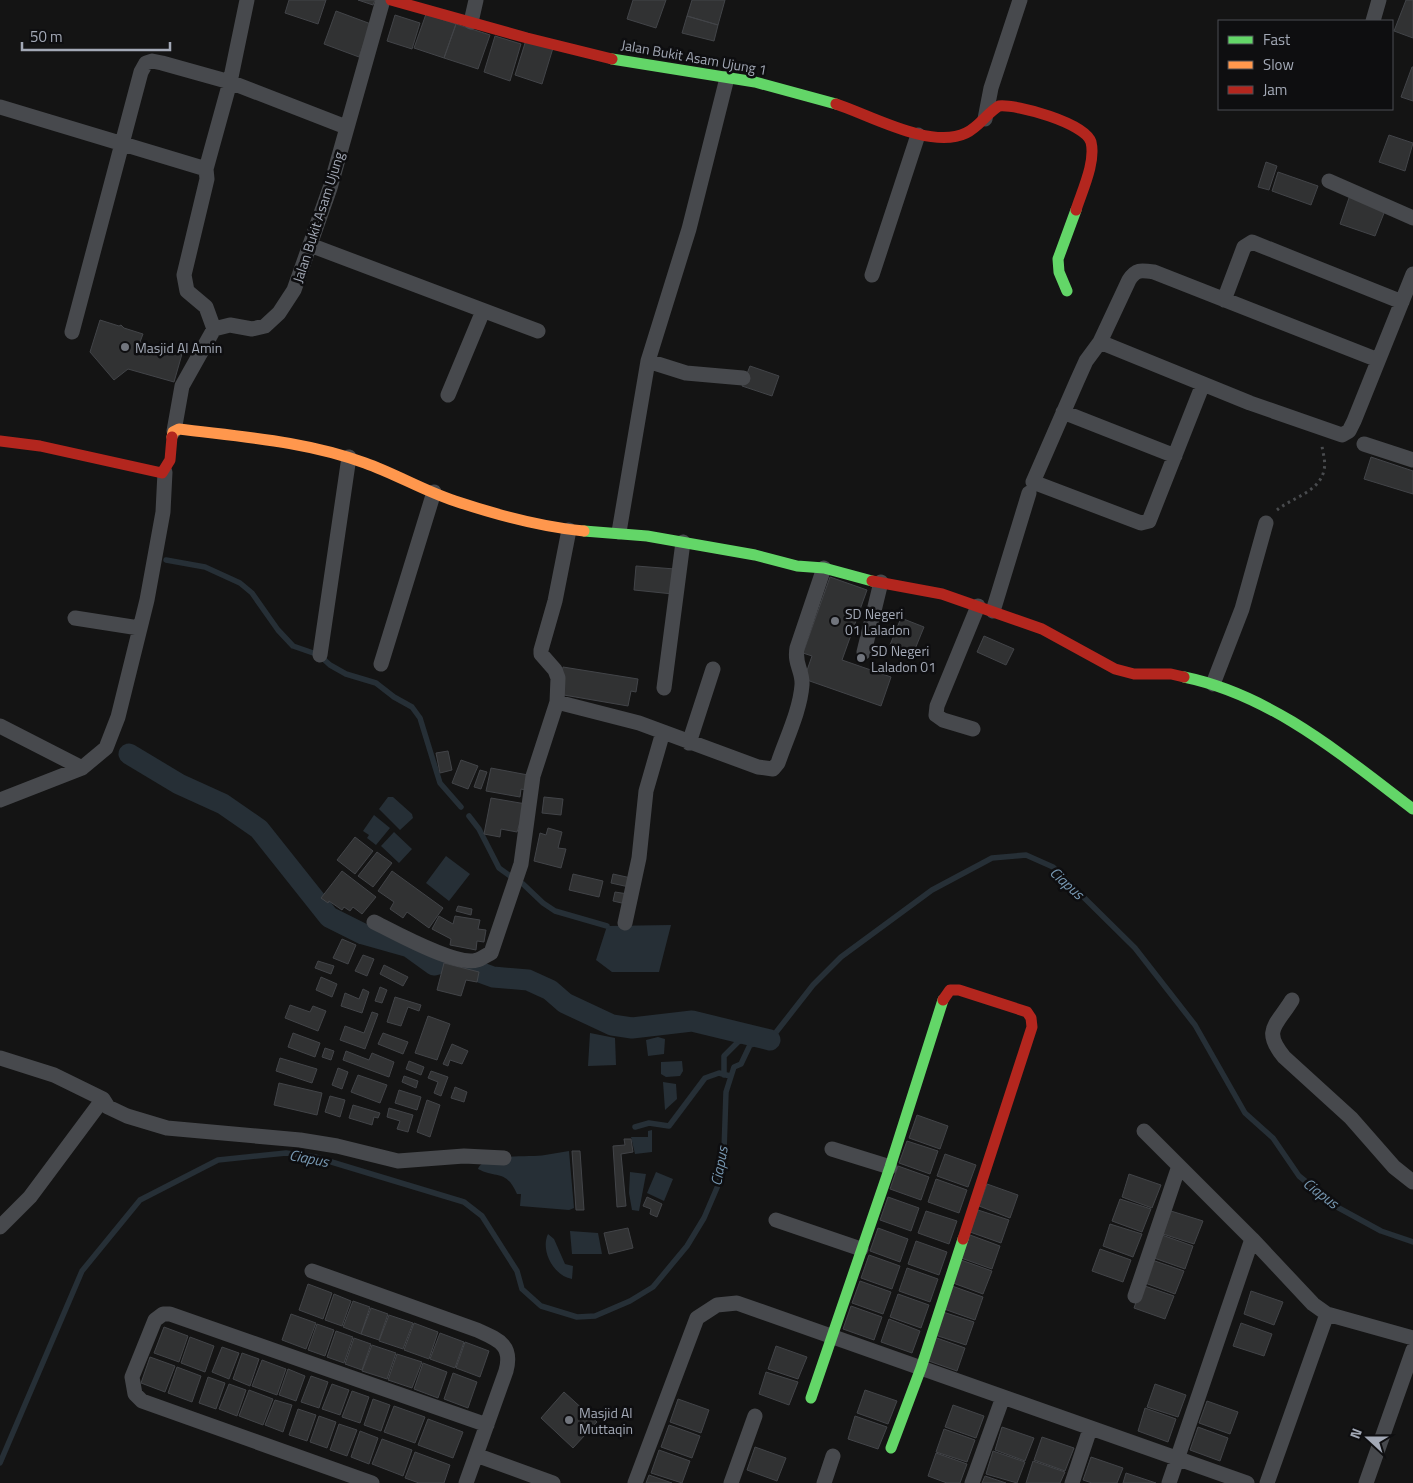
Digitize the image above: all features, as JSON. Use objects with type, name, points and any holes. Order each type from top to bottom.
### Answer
[{"type":"street","points":[[0,800],[82,768],[106,748],[118,717],[147,600],[163,512],[165,472],[170,460],[182,386],[214,329],[206,307],[187,291],[184,275],[207,180],[206,169],[230,82],[247,0]]},
{"type":"street","name":"Jalan Bukit Asam Ujung","points":[[214,329],[230,325],[259,328],[271,322],[294,290],[330,188],[383,0]]},
{"type":"street","name":"Jalan Bukit Asam Ujung 1","points":[[391,0],[609,58],[779,87],[858,112],[918,135],[949,138],[966,135],[1000,105],[1013,104],[1079,129],[1090,139],[1092,145],[1088,170],[1058,259],[1059,272],[1067,291]]},
{"type":"street","points":[[471,22],[476,0]]},
{"type":"street","points":[[985,119],[991,88],[1020,0]]},
{"type":"street","points":[[1373,20],[1379,0]]},
{"type":"street","points":[[72,332],[141,72],[146,63],[152,61],[162,63],[230,82],[346,127]]},
{"type":"street","points":[[619,532],[648,361],[689,229],[726,78]]},
{"type":"street","points":[[0,108],[206,169]]},
{"type":"street","points":[[872,275],[918,135]]},
{"type":"street","points":[[1330,181],[1413,218]]},
{"type":"street","points":[[1224,300],[1244,247],[1252,242],[1402,302]]},
{"type":"street","points":[[310,245],[538,331]]},
{"type":"street","points":[[1203,384],[1149,521],[1140,523],[1033,482],[1086,361],[1100,342],[1134,272],[1140,270],[1154,272],[1378,360]]},
{"type":"street","points":[[1100,342],[1325,431],[1342,435],[1349,431],[1413,274]]},
{"type":"street","points":[[448,395],[483,311]]},
{"type":"street","points":[[648,361],[686,373],[743,378]]},
{"type":"street","points":[[1063,412],[1175,456]]},
{"type":"street","points":[[174,431],[191,429],[312,447],[349,457],[482,510],[568,530],[619,532],[755,555],[797,566],[824,568],[855,578],[922,589],[978,606],[1052,634],[1116,670],[1143,675],[1184,676],[1213,684],[1273,709],[1297,723],[1413,809]]},
{"type":"street","points":[[0,441],[48,448],[154,472],[165,472]]},
{"type":"street","points":[[1364,444],[1413,460]]},
{"type":"street","points":[[320,655],[349,457]]},
{"type":"street","points":[[382,664],[434,492]]},
{"type":"street","points":[[993,611],[1029,493]]},
{"type":"street","points":[[1213,684],[1242,609],[1266,523]]},
{"type":"street","points":[[374,922],[439,953],[462,960],[476,961],[491,953],[521,864],[533,776],[557,702],[558,678],[555,670],[541,654],[540,650],[555,601],[568,530]]},
{"type":"street","points":[[664,688],[683,542]]},
{"type":"street","points":[[557,702],[620,718],[767,770],[773,769],[778,763],[802,687],[802,680],[795,659],[797,648],[824,568]]},
{"type":"street","points":[[864,652],[881,582]]},
{"type":"street","points":[[973,729],[943,720],[936,715],[937,706],[978,606]]},
{"type":"street","points":[[75,618],[139,628]]},
{"type":"street","points":[[690,743],[713,669]]},
{"type":"street","points":[[0,726],[82,768]]},
{"type":"street","points":[[624,923],[639,858],[646,791],[663,732]]},
{"type":"street","points":[[811,1398],[890,1168],[940,1005],[947,992],[959,990],[1027,1012],[1031,1018],[1032,1027],[921,1368],[891,1448]]},
{"type":"street","points":[[1292,1000],[1272,1032],[1271,1039],[1276,1048],[1351,1118],[1394,1167],[1413,1182]]},
{"type":"street","points":[[0,1058],[54,1075],[103,1099],[108,1107],[127,1116],[167,1128],[300,1140],[344,1147],[398,1161],[471,1156],[504,1158]]},
{"type":"street","points":[[0,1227],[30,1197],[103,1099]]},
{"type":"street","points":[[1144,1131],[1252,1239],[1313,1304],[1327,1314],[1413,1338]]},
{"type":"street","points":[[832,1149],[890,1168]]},
{"type":"street","points":[[1135,1296],[1180,1166]]},
{"type":"street","points":[[776,1220],[861,1249]]},
{"type":"street","points":[[1168,1483],[1252,1239]]},
{"type":"street","points":[[312,1271],[478,1330],[500,1342],[508,1350],[509,1359],[466,1483]]},
{"type":"street","points":[[635,1483],[697,1318],[717,1305],[737,1303],[1247,1483]]},
{"type":"street","points":[[372,1483],[142,1401],[134,1394],[132,1377],[155,1320],[163,1314],[170,1314],[487,1425]]},
{"type":"street","points":[[1267,1483],[1327,1314]]},
{"type":"street","points":[[1366,1483],[1413,1350]]},
{"type":"street","points":[[972,1483],[1002,1397]]},
{"type":"street","points":[[731,1483],[755,1416]]},
{"type":"street","points":[[1072,1483],[1090,1428]]},
{"type":"street","points":[[476,1455],[553,1483]]},
{"type":"street","points":[[824,1483],[833,1456]]},
{"type":"path","points":[[1266,523],[1270,516],[1309,490],[1322,476],[1325,459],[1322,444],[1325,431]]},
{"type":"shaded area","points":[[388,797],[393,797],[412,814],[413,818],[400,830],[379,809]]},
{"type":"shaded area","points":[[374,815],[390,828],[376,845],[367,838],[369,835],[363,831]]},
{"type":"shaded area","points":[[394,832],[412,849],[399,863],[381,846]]},
{"type":"shaded area","points":[[446,856],[470,874],[449,901],[426,883]]},
{"type":"shaded area","points":[[671,925],[659,972],[612,972],[596,960],[607,926]]},
{"type":"shaded area","points":[[590,1033],[615,1038],[616,1065],[588,1066]]},
{"type":"shaded area","points":[[658,1037],[665,1039],[664,1054],[648,1056],[646,1040]]},
{"type":"shaded area","points":[[682,1061],[683,1071],[680,1076],[666,1077],[661,1074],[661,1062]]},
{"type":"shaded area","points":[[663,1082],[676,1084],[677,1099],[665,1110]]},
{"type":"shaded area","points":[[652,1130],[652,1152],[635,1154],[631,1137],[648,1137],[648,1131]]},
{"type":"shaded area","points":[[569,1151],[574,1208],[569,1210],[520,1206],[521,1194],[517,1194],[509,1181],[501,1176],[478,1169],[489,1160],[498,1158],[538,1156]]},
{"type":"shaded area","points":[[630,1172],[646,1174],[639,1211],[632,1210],[629,1193]]},
{"type":"shaded area","points":[[656,1172],[673,1179],[664,1201],[647,1193]]},
{"type":"shaded area","points":[[570,1231],[598,1233],[602,1254],[572,1254]]},
{"type":"shaded area","points":[[548,1234],[554,1239],[565,1264],[573,1266],[572,1279],[565,1277],[550,1262],[546,1248]]},
{"type":"building","points":[[289,0],[326,0],[318,24],[285,13]]},
{"type":"building","points":[[358,0],[375,0],[373,5]]},
{"type":"building","points":[[633,0],[666,0],[656,28],[627,19]]},
{"type":"building","points":[[692,0],[725,0],[718,25],[687,16]]},
{"type":"building","points":[[1406,0],[1413,0],[1413,38],[1394,31]]},
{"type":"building","points":[[336,11],[371,24],[359,57],[324,44]]},
{"type":"building","points":[[426,14],[456,24],[444,58],[414,48]]},
{"type":"building","points":[[395,15],[420,23],[412,49],[387,41]]},
{"type":"building","points":[[687,16],[718,25],[714,41],[682,33]]},
{"type":"building","points":[[456,24],[490,35],[478,69],[444,58]]},
{"type":"building","points":[[495,36],[521,44],[510,81],[484,72]]},
{"type":"building","points":[[526,40],[553,48],[542,84],[515,75]]},
{"type":"building","points":[[1413,67],[1413,101],[1401,97]]},
{"type":"building","points":[[1389,135],[1413,143],[1405,171],[1379,162]]},
{"type":"building","points":[[1266,162],[1277,166],[1269,190],[1258,187]]},
{"type":"building","points":[[1278,172],[1318,186],[1311,205],[1272,191]]},
{"type":"building","points":[[1350,195],[1386,208],[1375,236],[1340,224]]},
{"type":"building","name":"Masjid Al Amin","points":[[100,320],[121,325],[124,328],[143,334],[140,342],[182,354],[174,382],[128,369],[114,380],[90,352]]},
{"type":"building","points":[[750,366],[779,376],[772,396],[742,386]]},
{"type":"building","points":[[1371,457],[1413,471],[1413,494],[1364,479]]},
{"type":"building","points":[[636,566],[675,569],[673,594],[634,590]]},
{"type":"building","name":"SD Negeri 01 Laladon","points":[[830,577],[867,590],[842,660],[891,677],[881,706],[804,679],[812,656],[803,653]]},
{"type":"building","points":[[901,618],[924,627],[913,654],[890,645]]},
{"type":"building","points":[[984,636],[1014,649],[1006,665],[977,652]]},
{"type":"building","points":[[563,667],[638,679],[636,692],[631,691],[628,706],[558,694]]},
{"type":"building","points":[[448,751],[452,770],[440,773],[436,753]]},
{"type":"building","points":[[461,760],[478,766],[468,789],[452,783]]},
{"type":"building","points":[[491,768],[528,775],[525,790],[521,789],[520,797],[486,791]]},
{"type":"building","points":[[480,770],[487,772],[481,789],[474,787]]},
{"type":"building","points":[[544,797],[563,799],[561,815],[542,813]]},
{"type":"building","points":[[491,798],[526,804],[517,832],[501,829],[500,837],[484,834]]},
{"type":"building","points":[[548,828],[562,832],[558,848],[566,849],[561,868],[534,861],[540,833],[546,835]]},
{"type":"building","points":[[355,837],[373,851],[355,874],[337,860]]},
{"type":"building","points":[[377,852],[392,863],[373,887],[358,876]]},
{"type":"building","points":[[342,871],[376,897],[362,914],[353,907],[350,911],[344,907],[342,910],[321,898]]},
{"type":"building","points":[[392,871],[443,908],[429,928],[407,912],[403,918],[390,909],[394,902],[378,891]]},
{"type":"building","points":[[573,874],[603,881],[599,897],[569,890]]},
{"type":"building","points":[[613,874],[631,878],[629,887],[611,883]]},
{"type":"building","points":[[615,892],[628,894],[626,904],[613,901]]},
{"type":"building","points":[[458,906],[472,909],[471,915],[456,911]]},
{"type":"building","points":[[439,916],[453,924],[455,916],[480,920],[478,929],[486,930],[484,942],[477,941],[476,950],[450,945],[451,939],[432,929]]},
{"type":"building","points":[[342,939],[356,945],[348,964],[333,958]]},
{"type":"building","points":[[363,955],[374,959],[367,976],[355,971]]},
{"type":"building","points":[[318,961],[334,966],[331,974],[315,968]]},
{"type":"building","points":[[444,963],[479,972],[477,982],[466,980],[461,996],[437,990]]},
{"type":"building","points":[[384,965],[408,977],[403,986],[380,974]]},
{"type":"building","points":[[321,977],[337,984],[332,997],[316,990]]},
{"type":"building","points":[[380,987],[387,990],[382,1003],[375,1001]]},
{"type":"building","points":[[363,989],[369,992],[362,1013],[341,1006],[345,993],[359,999]]},
{"type":"building","points":[[395,997],[421,1005],[419,1011],[408,1007],[401,1026],[387,1022]]},
{"type":"building","points":[[290,1005],[310,1012],[313,1006],[326,1011],[318,1031],[285,1018]]},
{"type":"building","points":[[372,1012],[378,1014],[365,1049],[340,1040],[345,1026],[364,1033]]},
{"type":"building","points":[[428,1016],[450,1024],[437,1060],[415,1053]]},
{"type":"building","points":[[293,1033],[320,1043],[315,1057],[288,1047]]},
{"type":"building","points":[[383,1033],[408,1042],[403,1054],[378,1044]]},
{"type":"building","points":[[452,1044],[468,1051],[462,1064],[450,1060],[448,1066],[443,1064]]},
{"type":"building","points":[[325,1048],[334,1051],[331,1060],[322,1057]]},
{"type":"building","points":[[346,1051],[369,1060],[372,1053],[394,1062],[389,1077],[343,1060]]},
{"type":"building","points":[[280,1058],[317,1069],[312,1083],[276,1071]]},
{"type":"building","points":[[409,1061],[424,1067],[421,1075],[406,1069]]},
{"type":"building","points":[[338,1068],[348,1072],[342,1089],[332,1085]]},
{"type":"building","points":[[431,1071],[448,1077],[441,1096],[434,1093],[438,1082],[428,1078]]},
{"type":"building","points":[[358,1075],[387,1085],[380,1103],[351,1092]]},
{"type":"building","points":[[404,1076],[418,1081],[416,1088],[402,1082]]},
{"type":"building","points":[[279,1083],[322,1093],[317,1115],[274,1105]]},
{"type":"building","points":[[455,1087],[467,1092],[464,1102],[451,1098]]},
{"type":"building","points":[[399,1090],[421,1097],[417,1110],[395,1103]]},
{"type":"building","points":[[330,1096],[345,1100],[340,1117],[325,1112]]},
{"type":"building","points":[[427,1100],[440,1105],[430,1137],[417,1132]]},
{"type":"building","points":[[353,1105],[380,1113],[378,1118],[374,1117],[372,1125],[349,1118]]},
{"type":"building","points":[[389,1108],[413,1115],[408,1132],[397,1129],[400,1121],[387,1117]]},
{"type":"building","points":[[917,1115],[948,1126],[940,1149],[909,1138]]},
{"type":"building","points":[[624,1139],[631,1139],[633,1152],[621,1154],[626,1206],[617,1207],[613,1146],[625,1145]]},
{"type":"building","points":[[907,1141],[938,1151],[930,1174],[899,1163]]},
{"type":"building","points":[[572,1151],[580,1151],[584,1210],[576,1210]]},
{"type":"building","points":[[945,1154],[976,1165],[968,1187],[937,1176]]},
{"type":"building","points":[[898,1166],[929,1177],[921,1200],[890,1189]]},
{"type":"building","points":[[1129,1174],[1161,1185],[1152,1208],[1122,1197]]},
{"type":"building","points":[[936,1179],[967,1190],[959,1213],[928,1202]]},
{"type":"building","points":[[987,1184],[1018,1195],[1010,1218],[979,1206]]},
{"type":"building","points":[[647,1197],[662,1204],[657,1217],[650,1214],[651,1209],[643,1206]]},
{"type":"building","points":[[888,1197],[919,1208],[911,1231],[880,1220]]},
{"type":"building","points":[[1120,1199],[1151,1209],[1142,1232],[1112,1221]]},
{"type":"building","points":[[978,1210],[1009,1220],[1001,1243],[970,1232]]},
{"type":"building","points":[[926,1211],[957,1221],[949,1244],[918,1233]]},
{"type":"building","points":[[1171,1211],[1203,1221],[1194,1244],[1163,1234]]},
{"type":"building","points":[[1110,1224],[1142,1234],[1133,1257],[1103,1246]]},
{"type":"building","points":[[628,1228],[633,1248],[609,1254],[604,1233]]},
{"type":"building","points":[[878,1228],[908,1239],[900,1262],[870,1251]]},
{"type":"building","points":[[970,1235],[1000,1246],[992,1269],[961,1258]]},
{"type":"building","points":[[1162,1235],[1193,1246],[1185,1269],[1154,1258]]},
{"type":"building","points":[[916,1241],[947,1252],[939,1275],[908,1264]]},
{"type":"building","points":[[1100,1249],[1131,1260],[1123,1282],[1092,1271]]},
{"type":"building","points":[[869,1255],[900,1266],[892,1289],[861,1278]]},
{"type":"building","points":[[961,1260],[992,1271],[983,1294],[953,1283]]},
{"type":"building","points":[[1152,1260],[1184,1271],[1175,1294],[1145,1283]]},
{"type":"building","points":[[907,1268],[938,1279],[930,1302],[899,1291]]},
{"type":"building","points":[[860,1281],[891,1292],[883,1314],[852,1303]]},
{"type":"building","points":[[308,1284],[332,1293],[323,1319],[299,1310]]},
{"type":"building","points":[[1142,1285],[1174,1296],[1165,1319],[1134,1308]]},
{"type":"building","points":[[952,1286],[983,1297],[975,1320],[944,1309]]},
{"type":"building","points":[[1251,1291],[1283,1302],[1274,1325],[1244,1314]]},
{"type":"building","points":[[334,1294],[351,1301],[342,1326],[325,1320]]},
{"type":"building","points":[[898,1294],[929,1305],[921,1328],[890,1317]]},
{"type":"building","points":[[353,1301],[370,1307],[361,1334],[343,1327]]},
{"type":"building","points":[[851,1306],[882,1317],[874,1340],[843,1329]]},
{"type":"building","points":[[371,1308],[388,1314],[379,1340],[361,1334]]},
{"type":"building","points":[[943,1312],[974,1322],[966,1345],[935,1335]]},
{"type":"building","points":[[291,1314],[316,1323],[306,1349],[282,1340]]},
{"type":"building","points":[[389,1315],[413,1323],[403,1349],[379,1341]]},
{"type":"building","points":[[889,1319],[920,1331],[912,1353],[881,1342]]},
{"type":"building","points":[[414,1323],[438,1332],[429,1359],[404,1350]]},
{"type":"building","points":[[1241,1323],[1272,1334],[1264,1356],[1233,1346]]},
{"type":"building","points":[[317,1324],[334,1330],[325,1356],[308,1350]]},
{"type":"building","points":[[164,1327],[188,1336],[179,1362],[154,1353]]},
{"type":"building","points":[[336,1331],[353,1337],[344,1363],[327,1357]]},
{"type":"building","points":[[440,1333],[464,1342],[455,1368],[430,1359]]},
{"type":"building","points":[[190,1337],[214,1346],[205,1372],[181,1363]]},
{"type":"building","points":[[934,1337],[965,1348],[957,1371],[926,1360]]},
{"type":"building","points":[[354,1338],[371,1344],[362,1370],[345,1364]]},
{"type":"building","points":[[465,1342],[489,1351],[480,1377],[456,1368]]},
{"type":"building","points":[[372,1345],[396,1353],[387,1379],[362,1371]]},
{"type":"building","points":[[776,1346],[807,1357],[798,1379],[768,1369]]},
{"type":"building","points":[[222,1347],[239,1353],[229,1379],[212,1372]]},
{"type":"building","points":[[242,1353],[259,1359],[250,1386],[233,1379]]},
{"type":"building","points":[[397,1354],[422,1362],[412,1388],[388,1380]]},
{"type":"building","points":[[150,1357],[175,1366],[165,1392],[141,1383]]},
{"type":"building","points":[[262,1360],[286,1369],[277,1395],[252,1386]]},
{"type":"building","points":[[423,1363],[447,1372],[438,1398],[414,1389]]},
{"type":"building","points":[[177,1367],[201,1376],[192,1402],[168,1393]]},
{"type":"building","points":[[288,1369],[305,1376],[296,1401],[279,1395]]},
{"type":"building","points":[[766,1372],[798,1382],[789,1405],[759,1394]]},
{"type":"building","points":[[453,1373],[477,1382],[468,1408],[444,1399]]},
{"type":"building","points":[[311,1376],[328,1382],[319,1408],[301,1402]]},
{"type":"building","points":[[208,1377],[225,1383],[216,1409],[199,1403]]},
{"type":"building","points":[[229,1384],[246,1390],[237,1416],[219,1409]]},
{"type":"building","points":[[332,1384],[349,1390],[340,1415],[322,1409]]},
{"type":"building","points":[[1155,1384],[1186,1395],[1178,1417],[1147,1407]]},
{"type":"building","points":[[249,1390],[273,1399],[263,1425],[239,1416]]},
{"type":"building","points":[[865,1390],[897,1401],[888,1424],[857,1413]]},
{"type":"building","points":[[352,1391],[369,1397],[360,1423],[342,1417]]},
{"type":"building","name":"Masjid Al Muttaqin","points":[[564,1392],[597,1422],[573,1448],[541,1418]]},
{"type":"building","points":[[373,1399],[390,1405],[381,1431],[364,1425]]},
{"type":"building","points":[[678,1399],[709,1410],[701,1433],[670,1422]]},
{"type":"building","points":[[275,1400],[292,1405],[283,1432],[265,1425]]},
{"type":"building","points":[[1207,1401],[1238,1412],[1230,1434],[1199,1423]]},
{"type":"building","points":[[953,1405],[984,1416],[976,1438],[945,1427]]},
{"type":"building","points":[[394,1406],[425,1417],[415,1443],[384,1432]]},
{"type":"building","points":[[1145,1408],[1176,1419],[1168,1442],[1138,1431]]},
{"type":"building","points":[[298,1409],[316,1415],[307,1441],[289,1435]]},
{"type":"building","points":[[319,1416],[336,1422],[327,1448],[310,1442]]},
{"type":"building","points":[[855,1416],[887,1427],[878,1449],[848,1439]]},
{"type":"building","points":[[428,1419],[463,1432],[453,1458],[418,1445]]},
{"type":"building","points":[[339,1424],[357,1430],[347,1456],[330,1450]]},
{"type":"building","points":[[669,1425],[700,1436],[692,1458],[661,1447]]},
{"type":"building","points":[[1002,1427],[1034,1438],[1025,1461],[995,1450]]},
{"type":"building","points":[[1198,1427],[1228,1438],[1220,1461],[1190,1450]]},
{"type":"building","points":[[944,1429],[975,1440],[967,1462],[936,1452]]},
{"type":"building","points":[[360,1431],[378,1438],[369,1464],[351,1457]]},
{"type":"building","points":[[1042,1437],[1074,1448],[1065,1471],[1034,1460]]},
{"type":"building","points":[[382,1439],[412,1450],[403,1476],[372,1464]]},
{"type":"building","points":[[755,1447],[786,1458],[777,1481],[747,1470]]},
{"type":"building","points":[[659,1450],[690,1461],[682,1483],[651,1473]]},
{"type":"building","points":[[993,1451],[1025,1462],[1017,1483],[986,1474]]},
{"type":"building","points":[[415,1452],[450,1465],[444,1483],[419,1483],[405,1478]]},
{"type":"building","points":[[936,1453],[967,1464],[960,1483],[947,1483],[928,1476]]},
{"type":"building","points":[[1091,1457],[1123,1468],[1117,1483],[1092,1483],[1083,1480]]},
{"type":"building","points":[[1033,1461],[1065,1472],[1060,1483],[1026,1483]]},
{"type":"building","points":[[1126,1473],[1156,1483],[1123,1483]]},
{"type":"building","points":[[649,1475],[672,1483],[646,1483]]},
{"type":"building","points":[[985,1476],[1006,1483],[982,1483]]},
{"type":"waterway","points":[[166,560],[205,567],[240,583],[252,593],[278,630],[293,646],[319,655],[330,665],[346,674],[376,683],[394,697],[412,707],[420,718],[440,783],[461,807]]},
{"type":"waterway","points":[[129,754],[179,784],[223,804],[259,829],[329,917],[363,934],[409,947],[434,965],[449,961],[493,977],[528,980],[550,990],[565,1003],[612,1025],[632,1028],[692,1021],[770,1040]]},
{"type":"waterway","points":[[469,816],[479,829],[499,868],[513,878]]},
{"type":"waterway","name":"Ciapus","points":[[0,1463],[82,1271],[140,1200],[218,1160],[286,1153],[315,1157],[464,1202],[482,1216],[517,1271],[522,1289],[541,1306],[577,1317],[595,1316],[630,1301],[653,1287],[687,1246],[704,1218],[719,1183],[724,1151],[726,1092],[734,1067],[741,1064],[750,1045],[770,1040],[813,985],[841,957],[932,890],[992,858],[1026,855],[1053,867],[1135,948],[1195,1025],[1245,1113],[1273,1138],[1299,1176],[1337,1207],[1381,1231],[1413,1242]]},
{"type":"waterway","points":[[523,884],[543,903],[555,911],[607,926]]},
{"type":"waterway","points":[[724,1075],[724,1056],[738,1042],[751,1036]]},
{"type":"waterway","points":[[635,1127],[649,1123],[669,1126],[705,1078],[719,1073],[730,1076]]},
{"type":"traffic: fast","points":[[612,59],[755,82],[836,104]]},
{"type":"traffic: fast","points":[[1067,291],[1059,272],[1058,259],[1076,210]]},
{"type":"traffic: fast","points":[[584,531],[647,536],[755,555],[797,566],[824,568],[872,581]]},
{"type":"traffic: fast","points":[[1184,677],[1216,686],[1247,698],[1277,713],[1333,749],[1413,809]]},
{"type":"traffic: fast","points":[[811,1398],[890,1167],[943,1000]]},
{"type":"traffic: fast","points":[[891,1448],[921,1368],[963,1239]]},
{"type":"traffic: slow","points":[[172,437],[173,432],[179,429],[273,441],[319,450],[365,463],[444,497],[503,516],[584,531]]},
{"type":"traffic: jam","points":[[391,0],[527,38],[612,59]]},
{"type":"traffic: jam","points":[[836,104],[901,129],[936,137],[952,137],[966,133],[999,106],[1020,108],[1064,122],[1077,128],[1091,142],[1092,158],[1076,210]]},
{"type":"traffic: jam","points":[[0,441],[40,446],[162,473],[170,460],[172,437]]},
{"type":"traffic: jam","points":[[872,581],[942,594],[1042,629],[1115,669],[1134,674],[1171,674],[1184,677]]},
{"type":"traffic: jam","points":[[943,1000],[950,990],[959,990],[1027,1012],[1031,1018],[1032,1027],[963,1239]]},
{"type":"place","name":"Masjid Al Amin","points":[[125,347]]},
{"type":"place","name":"SD Negeri 01 Laladon","points":[[835,621]]},
{"type":"place","name":"SD Negeri Laladon 01","points":[[861,658]]},
{"type":"place","name":"Masjid Al Muttaqin","points":[[569,1420]]}]
